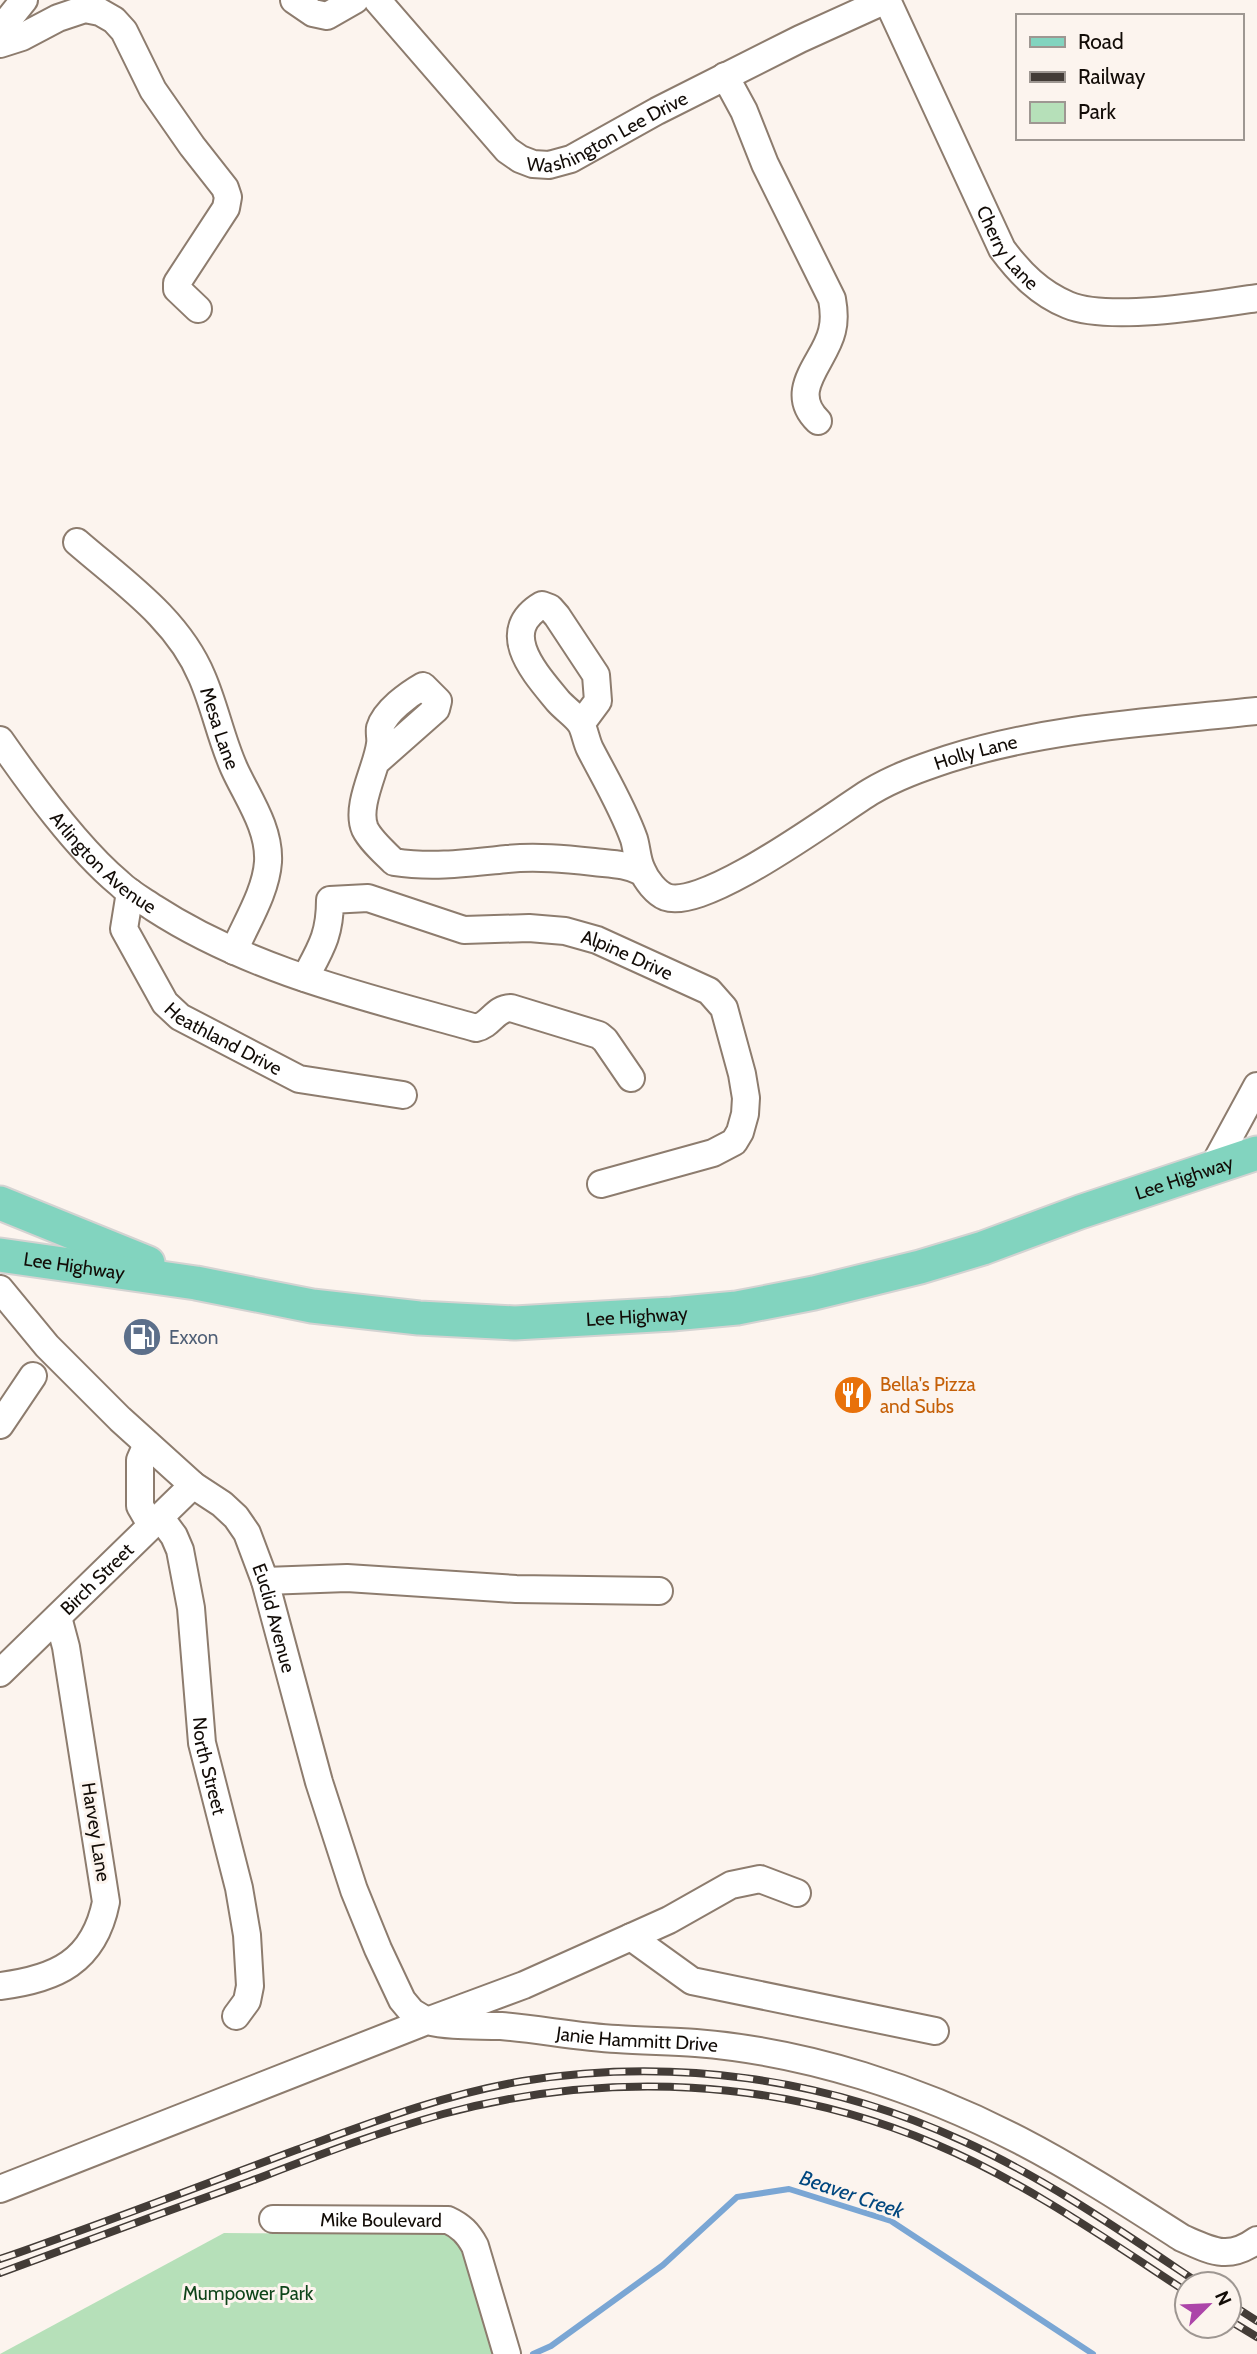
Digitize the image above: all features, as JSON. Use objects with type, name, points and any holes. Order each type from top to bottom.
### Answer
[{"type":"main road","name":"Lee Highway","points":[[0,1255],[196,1283],[312,1306],[419,1318],[515,1323],[737,1308],[816,1293],[933,1263],[1257,1153]]},
{"type":"main road","points":[[0,1203],[196,1283]]},
{"type":"street","points":[[0,30],[24,0]]},
{"type":"street","points":[[294,0],[313,13],[327,16],[355,0]]},
{"type":"street","name":"Washington Lee Drive","points":[[377,0],[507,150],[533,164],[549,165],[571,159],[726,76],[887,0]]},
{"type":"street","name":"Cherry Lane","points":[[887,0],[1002,250],[1020,273],[1043,293],[1075,308],[1105,312],[1196,306],[1257,298]]},
{"type":"street","points":[[0,44],[85,9],[100,12],[114,20],[124,31],[153,90],[218,178],[228,197],[226,208],[177,283],[180,295],[198,309]]},
{"type":"street","points":[[726,76],[744,111],[765,164],[832,299],[835,316],[832,334],[807,383],[805,396],[807,406],[818,421]]},
{"type":"street","name":"Mesa Lane","points":[[77,542],[159,613],[194,661],[234,768],[266,839],[266,879],[234,951]]},
{"type":"street","name":"Holly Lane","points":[[642,872],[658,892],[667,897],[678,899],[708,892],[884,785],[915,770],[963,754],[1054,734],[1257,711]]},
{"type":"street","points":[[581,724],[586,740],[634,839],[642,872]]},
{"type":"street","name":"Arlington Avenue","points":[[0,740],[10,776],[130,892],[173,920],[234,951],[324,985],[477,1028],[482,1027],[499,1011],[511,1008],[599,1035],[631,1078]]},
{"type":"street","points":[[376,762],[366,795],[363,814],[365,828],[394,862],[419,866],[510,859],[567,859],[631,866],[642,872]]},
{"type":"street","name":"Heathland Drive","points":[[130,892],[124,929],[165,1003],[180,1017],[299,1079],[403,1095]]},
{"type":"street","name":"Alpine Drive","points":[[305,978],[326,939],[330,922],[330,900],[360,898],[464,930],[529,928],[565,931],[597,940],[709,991],[724,1008],[742,1074],[746,1098],[740,1132],[734,1142],[713,1153],[601,1184]]},
{"type":"street","points":[[1213,1167],[1257,1086]]},
{"type":"street","name":"Euclid Avenue","points":[[0,1289],[47,1346],[147,1444],[193,1485],[236,1517],[247,1533],[265,1581],[319,1782],[354,1890],[377,1949],[402,2000],[412,2012],[427,2021]]},
{"type":"street","points":[[0,1425],[33,1376]]},
{"type":"street","name":"North Street","points":[[147,1444],[140,1460],[140,1506],[174,1536],[180,1550],[191,1608],[202,1743],[239,1888],[247,1935],[250,1986],[247,2001],[236,2017]]},
{"type":"street","name":"Birch Street","points":[[4,1660],[58,1617],[193,1485]]},
{"type":"street","points":[[265,1581],[347,1578],[516,1589],[659,1591]]},
{"type":"street","name":"Harvey Lane","points":[[0,1986],[46,1976],[82,1955],[94,1940],[102,1922],[106,1902],[68,1660],[58,1617]]},
{"type":"street","points":[[427,2021],[524,1985],[669,1920],[731,1885],[760,1879],[797,1894]]},
{"type":"street","points":[[631,1937],[692,1981],[935,2031]]},
{"type":"street","name":"Janie Hammitt Drive","points":[[0,2189],[427,2021],[614,2039],[696,2043],[798,2059],[901,2089],[948,2107],[1020,2141],[1182,2238],[1211,2251],[1226,2253],[1240,2250],[1257,2241]]},
{"type":"street","name":"Mike Boulevard","points":[[273,2219],[447,2220],[458,2224],[475,2246],[504,2342]]},
{"type":"green space","name":"Mumpower Park","points":[[224,2233],[459,2234],[495,2354],[0,2354]]},
{"type":"waterway","name":"Beaver Creek","points":[[533,2354],[551,2346],[663,2265],[737,2197],[789,2189],[891,2221],[1093,2354]]},
{"type":"railway","points":[[0,2259],[436,2101],[523,2081],[635,2071],[748,2078],[803,2088],[911,2119],[1025,2172],[1180,2270]]},
{"type":"railway","points":[[0,2273],[346,2145],[443,2114],[505,2100],[567,2091],[629,2087],[692,2088],[754,2094],[815,2105],[876,2122],[935,2144],[1001,2176],[1173,2283]]},
{"type":"railway","points":[[1243,2312],[1257,2321]]},
{"type":"railway","points":[[1243,2328],[1257,2337]]},
{"type":"place","name":"Exxon","points":[[142,1337]]},
{"type":"place","name":"Bella's Pizza and Subs","points":[[853,1395]]}]
